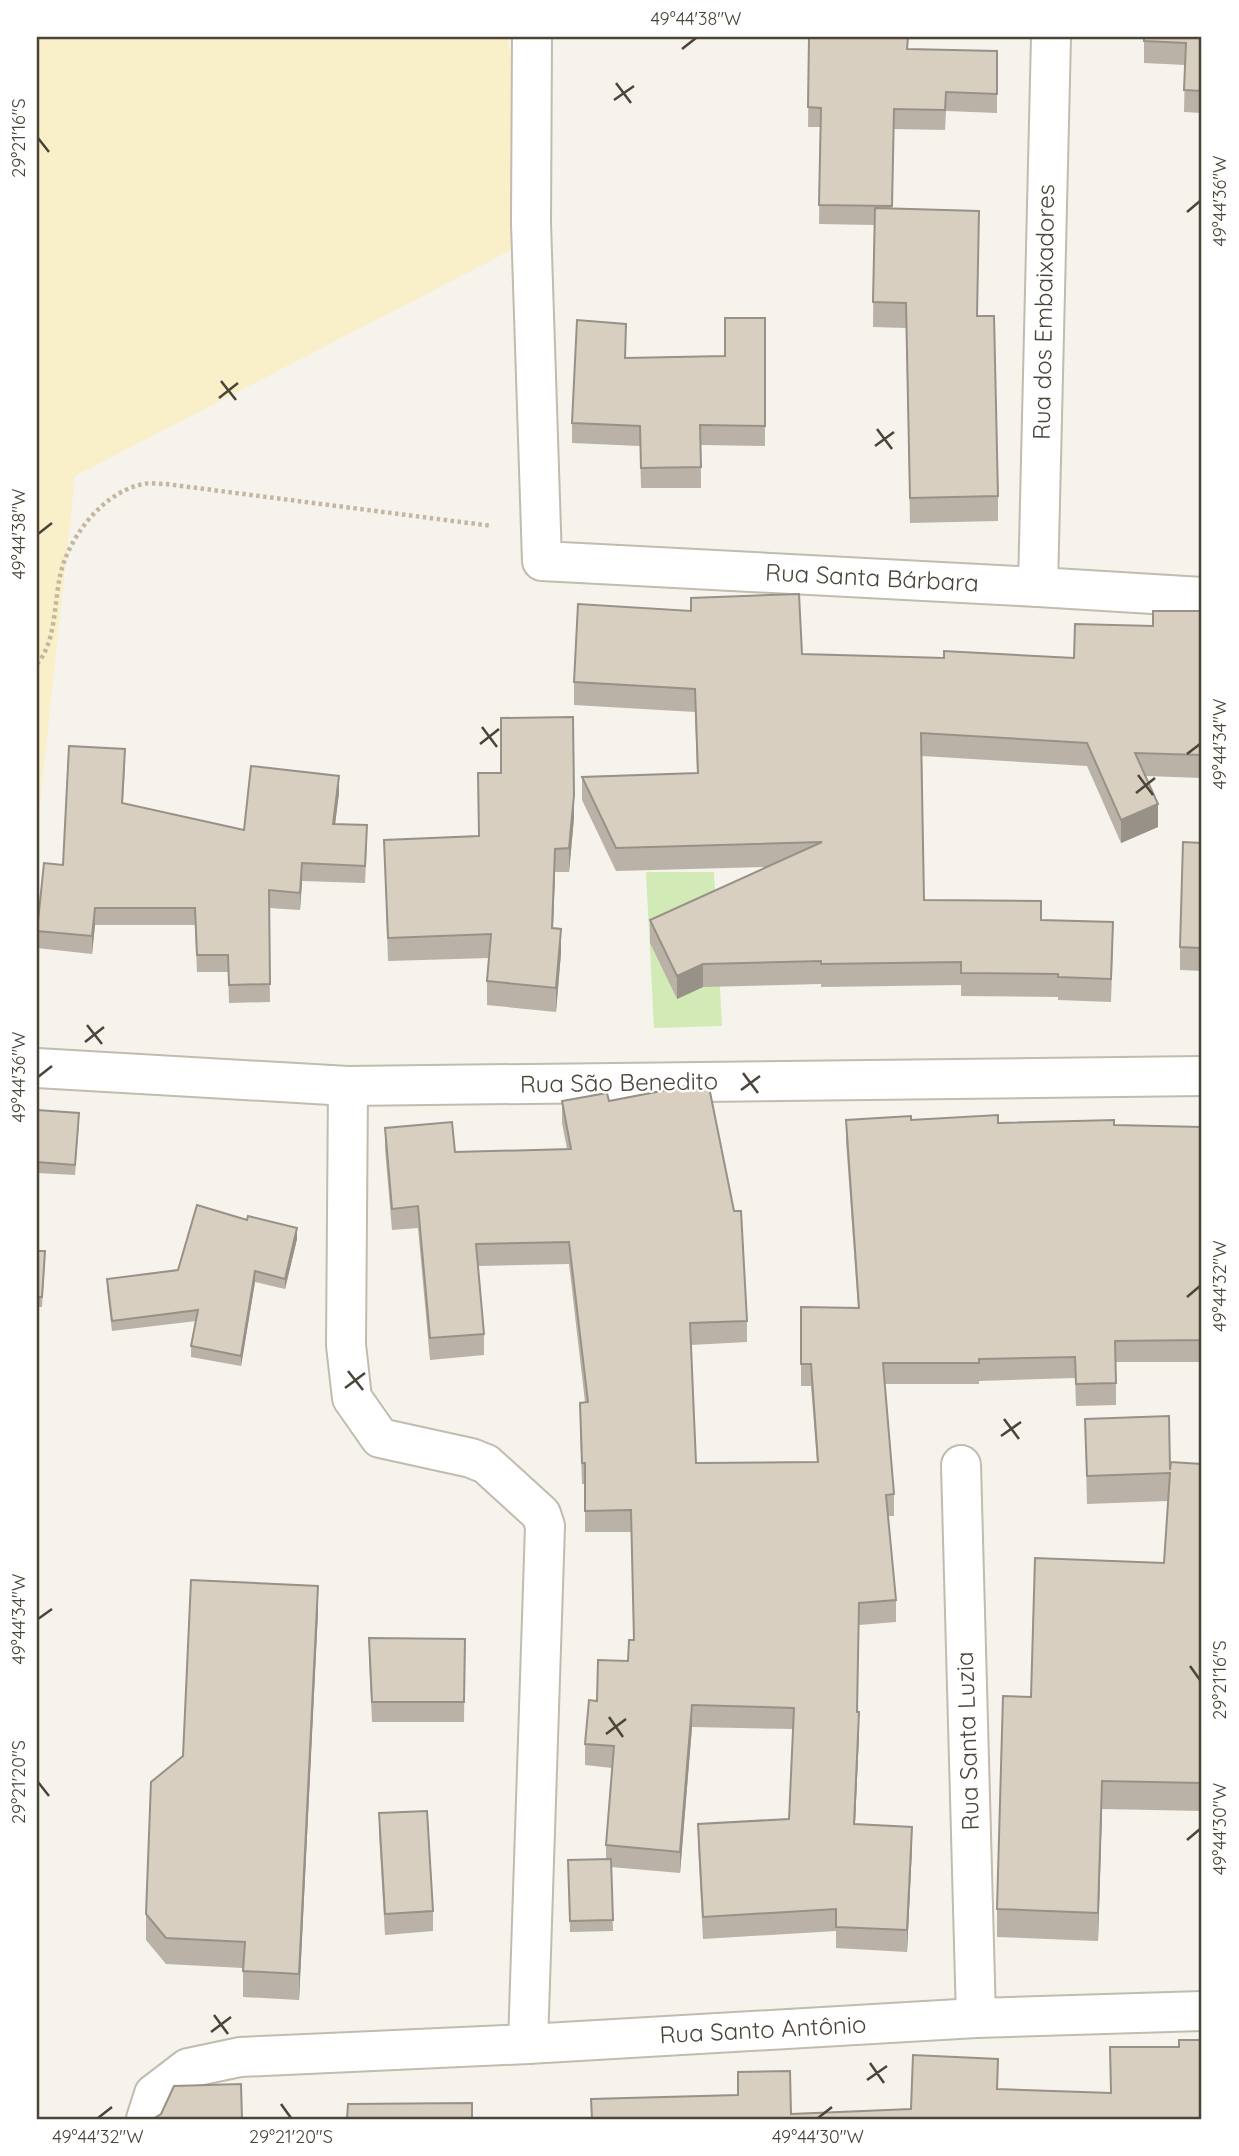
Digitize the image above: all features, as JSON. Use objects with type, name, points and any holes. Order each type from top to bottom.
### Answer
[{"type":"street","points":[[532,37],[531,222],[542,546]]},
{"type":"street","name":"Rua dos Embaixadores","points":[[1038,587],[1051,37]]},
{"type":"street","name":"Rua Santa Bárbara","points":[[542,546],[1038,587],[1202,597]]},
{"type":"street","name":"Rua São Benedito","points":[[37,1068],[348,1086],[1202,1076]]},
{"type":"street","points":[[348,1086],[346,1345],[352,1398],[380,1438],[471,1458],[486,1464],[541,1514],[545,1526],[528,2044]]},
{"type":"street","name":"Rua Santa Luzia","points":[[961,1465],[976,2018]]},
{"type":"street","name":"Rua Santo Antônio","points":[[146,2119],[154,2094],[188,2068],[240,2057],[528,2044],[976,2018],[1202,2011]]},
{"type":"path","points":[[37,664],[48,643],[60,573],[70,546],[101,506],[118,493],[141,484],[166,484],[542,546]]},
{"type":"green space","points":[[646,872],[714,872],[722,1026],[654,1028]]},
{"type":"sand","points":[[37,37],[507,37],[550,230],[75,476],[37,831]]},
{"type":"building","points":[[809,37],[908,37],[907,49],[997,51],[997,94],[946,92],[945,110],[894,109],[892,206],[819,205],[821,108],[808,107]]},
{"type":"building","points":[[1144,37],[1202,37],[1202,91],[1184,90],[1186,43],[1144,41]]},
{"type":"building","points":[[875,208],[979,211],[977,316],[994,316],[998,496],[910,498],[906,303],[873,302]]},
{"type":"building","points":[[725,318],[765,318],[765,426],[700,425],[701,467],[641,468],[640,426],[572,423],[577,320],[626,324],[625,358],[725,356]]},
{"type":"building","points":[[799,594],[802,654],[944,658],[944,651],[1074,658],[1075,624],[1153,626],[1153,611],[1202,611],[1202,755],[1135,753],[1158,804],[1121,820],[1087,743],[921,733],[924,900],[1041,901],[1041,920],[1113,922],[1111,979],[1058,977],[1058,974],[961,973],[961,962],[821,964],[821,961],[703,964],[677,976],[650,920],[822,842],[616,848],[582,777],[698,773],[695,689],[574,682],[578,604],[691,611],[691,598]]},
{"type":"building","points":[[573,717],[574,795],[569,848],[555,849],[552,928],[561,929],[556,988],[487,981],[491,934],[388,938],[384,840],[479,836],[478,773],[501,773],[501,718]]},
{"type":"building","points":[[69,746],[125,749],[122,803],[244,830],[251,766],[339,776],[333,824],[367,825],[365,866],[302,863],[300,893],[269,890],[270,984],[229,985],[228,955],[197,955],[195,908],[95,908],[92,936],[37,931],[44,863],[63,865]]},
{"type":"building","points":[[1183,842],[1202,843],[1202,948],[1180,947]]},
{"type":"building","points":[[708,1082],[734,1211],[741,1211],[747,1321],[690,1323],[696,1463],[818,1462],[811,1364],[801,1364],[801,1307],[859,1308],[846,1120],[911,1116],[911,1120],[998,1115],[998,1123],[1114,1120],[1114,1125],[1202,1127],[1202,1378],[1201,1340],[1115,1341],[1116,1383],[1076,1384],[1075,1357],[979,1359],[979,1363],[883,1363],[894,1494],[886,1495],[896,1600],[859,1603],[859,1712],[854,1824],[912,1827],[907,1930],[836,1927],[836,1909],[703,1917],[698,1824],[789,1819],[794,1708],[692,1705],[680,1852],[606,1845],[614,1746],[585,1744],[589,1700],[597,1701],[598,1660],[628,1661],[629,1640],[634,1640],[631,1510],[585,1511],[585,1463],[582,1463],[580,1403],[588,1402],[569,1242],[476,1244],[484,1334],[430,1338],[418,1206],[392,1209],[385,1128],[452,1122],[455,1152],[571,1149],[562,1101],[607,1093],[609,1101]]},
{"type":"building","points":[[37,1110],[79,1113],[75,1165],[37,1162]]},
{"type":"building","points":[[197,1205],[247,1220],[248,1216],[297,1228],[285,1279],[255,1271],[241,1356],[191,1346],[198,1310],[112,1321],[107,1279],[178,1270]]},
{"type":"building","points":[[37,1251],[45,1251],[42,1297],[37,1297]]},
{"type":"building","points":[[1169,1416],[1170,1470],[1171,1462],[1202,1464],[1202,1783],[1102,1781],[1098,1913],[997,1909],[1003,1696],[1031,1697],[1035,1558],[1164,1563],[1170,1473],[1087,1476],[1085,1419]]},
{"type":"building","points":[[191,1580],[318,1586],[299,1974],[243,1971],[245,1942],[166,1938],[146,1914],[151,1782],[183,1756]]},
{"type":"building","points":[[369,1638],[465,1639],[464,1702],[372,1702]]},
{"type":"building","points":[[427,1811],[433,1911],[385,1914],[379,1813]]},
{"type":"building","points":[[611,1859],[613,1920],[570,1921],[568,1860]]},
{"type":"building","points":[[1179,2040],[1202,2040],[1202,2119],[592,2119],[591,2099],[738,2095],[738,2072],[790,2071],[791,2114],[911,2109],[913,2055],[998,2059],[997,2089],[1111,2093],[1110,2047],[1179,2047]]},
{"type":"building","points":[[241,2084],[242,2119],[153,2119],[161,2114],[174,2086]]},
{"type":"building","points":[[472,2103],[472,2119],[347,2119],[348,2104]]}]
